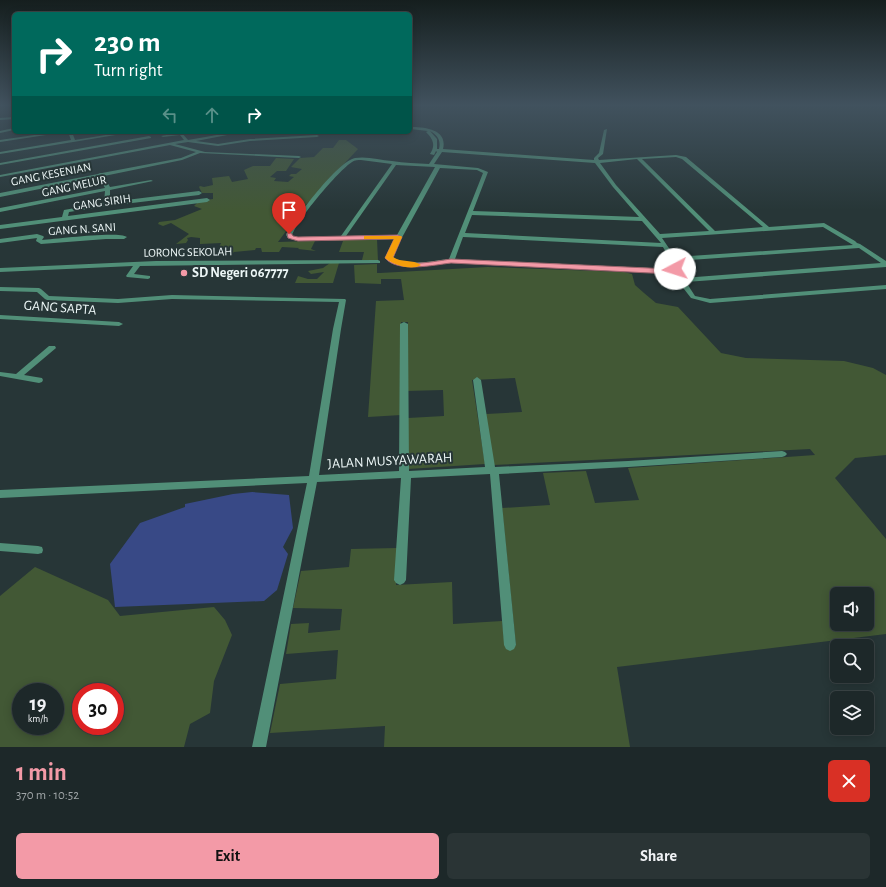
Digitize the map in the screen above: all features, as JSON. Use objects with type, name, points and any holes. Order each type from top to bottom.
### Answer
[{"type":"street","points":[[25,140],[27,148]]},
{"type":"street","points":[[0,153],[80,140]]},
{"type":"street","points":[[0,164],[133,140]]},
{"type":"street","points":[[0,176],[194,140]]},
{"type":"street","points":[[187,141],[211,144],[252,140]]},
{"type":"street","points":[[425,165],[435,150],[435,140]]},
{"type":"street","points":[[431,165],[441,150],[441,140]]},
{"type":"street","points":[[596,160],[601,154],[604,140]]},
{"type":"street","points":[[166,144],[198,152],[298,157]]},
{"type":"street","name":"GANG KESENIAN","points":[[0,194],[182,159],[211,144]]},
{"type":"street","points":[[435,150],[596,160],[676,156],[684,158],[767,228]]},
{"type":"street","points":[[638,158],[712,231]]},
{"type":"street","points":[[398,237],[298,239],[290,237],[289,234],[301,215],[321,191],[351,160],[358,159],[478,169],[486,172],[451,261]]},
{"type":"street","points":[[596,160],[642,219],[659,236],[673,259],[675,271],[692,297],[710,301],[886,287]]},
{"type":"street","points":[[343,237],[395,163]]},
{"type":"street","points":[[0,181],[86,164]]},
{"type":"street","points":[[438,166],[398,237],[390,254],[389,258],[392,261],[419,265],[451,261],[675,271]]},
{"type":"street","points":[[100,174],[108,189],[107,204]]},
{"type":"street","name":"GANG MELUR","points":[[0,210],[152,181]]},
{"type":"street","points":[[65,218],[66,211],[107,204],[199,194]]},
{"type":"street","name":"GANG SIRIH","points":[[0,227],[207,200]]},
{"type":"street","points":[[470,213],[642,219]]},
{"type":"street","points":[[659,236],[712,231],[825,225],[886,264]]},
{"type":"street","points":[[461,235],[665,245]]},
{"type":"street","name":"GANG N. SANI","points":[[0,241],[37,236],[41,237],[39,241],[41,242],[106,236],[124,237]]},
{"type":"street","points":[[673,259],[858,245]]},
{"type":"street","name":"LORONG SEKOLAH","points":[[0,270],[138,264],[378,262]]},
{"type":"street","points":[[138,264],[129,276],[148,277]]},
{"type":"street","points":[[680,280],[886,264]]},
{"type":"street","points":[[0,289],[39,290],[43,296],[56,299],[118,301],[166,297],[343,300],[315,469],[259,747]]},
{"type":"street","name":"GANG SAPTA","points":[[0,317],[118,324]]},
{"type":"street","points":[[400,580],[405,474],[404,324]]},
{"type":"street","points":[[18,376],[52,348]]},
{"type":"street","points":[[0,374],[39,380]]},
{"type":"street","points":[[477,380],[492,470],[510,645]]},
{"type":"street","name":"JALAN MUSYAWARAH","points":[[0,494],[628,464],[782,454]]},
{"type":"street","points":[[0,547],[38,550]]},
{"type":"green space","points":[[339,140],[346,140],[358,149],[304,207],[278,242],[377,239],[378,261],[362,260],[364,252],[339,252],[343,241],[315,241],[311,249],[316,251],[282,247],[279,252],[262,252],[261,248],[256,248],[255,250],[234,252],[232,254],[216,254],[221,243],[200,244],[200,238],[191,237],[187,238],[188,240],[186,243],[176,244],[189,234],[171,223],[163,226],[158,224],[159,222],[175,220],[202,209],[194,206],[199,201],[213,199],[213,193],[202,193],[199,187],[213,185],[212,178],[229,176],[232,182],[248,179],[244,170],[253,166],[270,166],[276,158],[294,159],[286,171],[277,171],[270,177],[276,178],[274,181],[288,182],[294,177],[289,176],[291,174],[296,174],[302,169],[291,167],[300,158],[314,157],[323,148],[333,148]]},
{"type":"green space","points":[[330,263],[339,263],[333,283],[295,283],[298,276],[308,279],[317,279],[324,272],[311,274],[308,271],[323,268]]},
{"type":"green space","points":[[377,264],[377,273],[488,267],[624,272],[632,274],[635,285],[656,303],[678,307],[721,353],[746,358],[844,361],[873,368],[886,375],[886,455],[855,458],[835,478],[886,539],[886,634],[845,639],[830,639],[830,641],[617,667],[630,747],[384,747],[385,726],[270,733],[280,684],[336,679],[338,650],[286,654],[291,624],[309,623],[308,633],[340,630],[342,609],[293,608],[301,571],[349,567],[351,549],[397,548],[396,585],[452,582],[453,624],[502,621],[505,646],[516,646],[502,508],[550,505],[543,473],[586,471],[595,503],[639,500],[628,468],[815,455],[810,449],[493,465],[486,414],[522,412],[515,378],[472,380],[485,464],[408,469],[408,418],[444,416],[443,390],[405,391],[408,322],[401,322],[401,415],[368,417],[376,301],[404,300],[401,279],[381,279],[381,284],[355,283],[354,265]]},
{"type":"green space","points":[[35,567],[108,600],[120,616],[214,607],[225,620],[232,635],[214,681],[210,713],[190,724],[184,747],[0,747],[0,596]]},
{"type":"water","points":[[252,492],[289,495],[293,528],[283,547],[288,554],[277,590],[264,601],[115,607],[110,564],[140,523],[185,507],[185,504],[233,494]]},
{"type":"slow traffic","points":[[367,237],[398,237],[389,258],[397,263],[417,265]]},
{"type":"place","name":"SD Negeri 067777","points":[[184,273]]},
{"type":"route","points":[[289,234],[290,237],[298,239],[398,237],[389,258],[397,263],[405,264],[419,265],[451,261],[670,272],[675,271],[675,269]]}]
